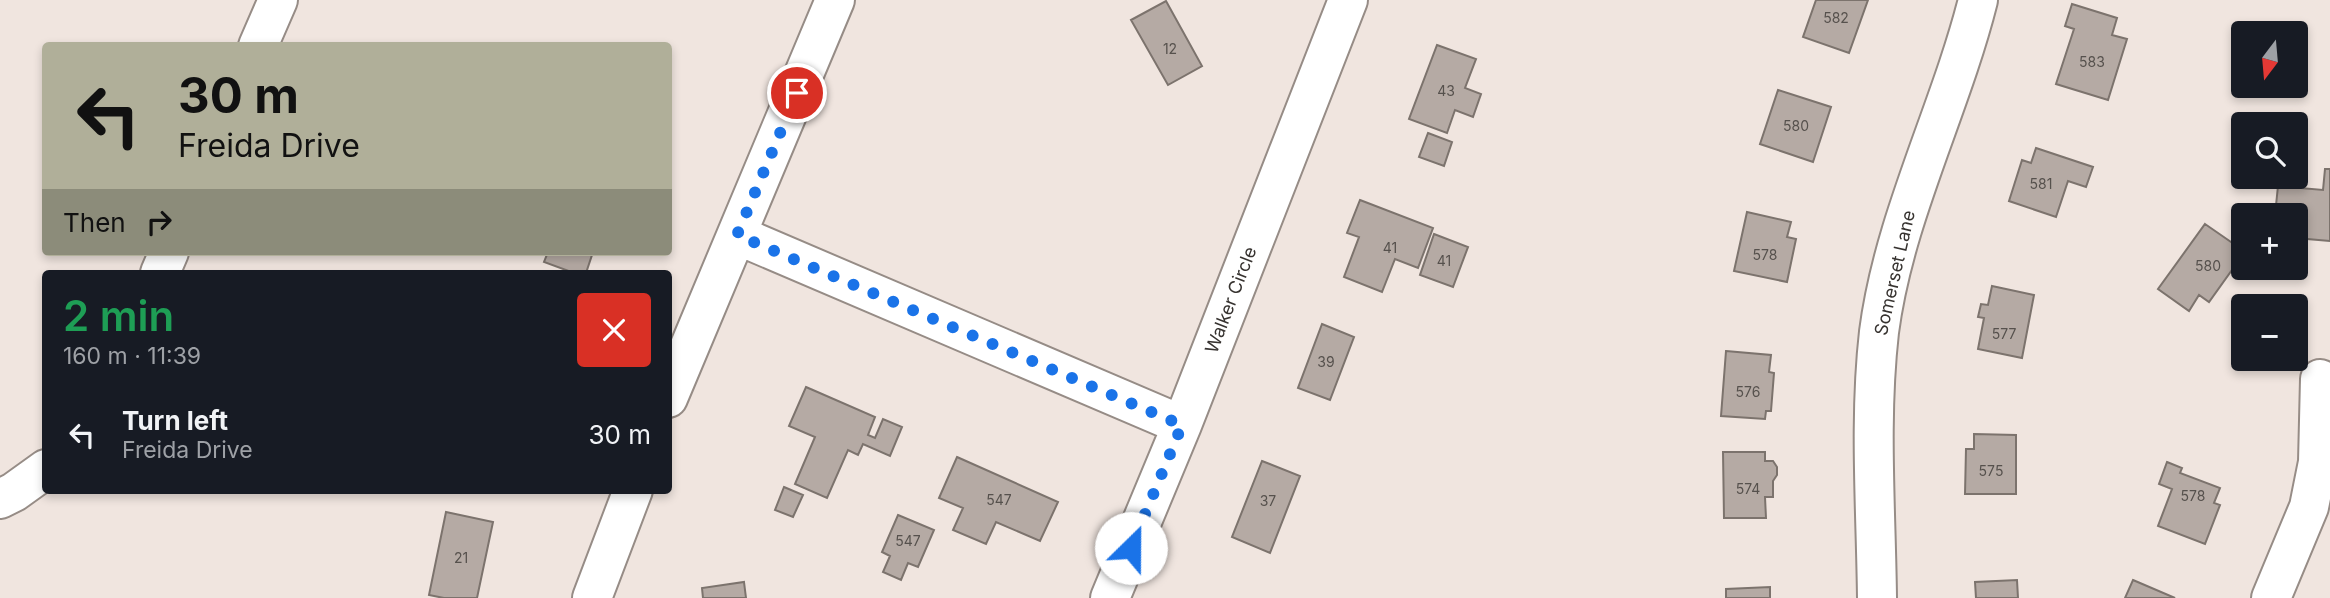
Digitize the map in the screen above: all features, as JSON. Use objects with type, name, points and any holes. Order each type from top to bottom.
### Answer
[{"type":"street","points":[[260,42],[278,0]]},
{"type":"street","points":[[672,389],[835,0]]},
{"type":"street","name":"Walker Circle","points":[[1110,598],[1182,425],[1348,0]]},
{"type":"street","name":"Somerset Lane","points":[[1877,598],[1874,398],[1879,331],[1903,227],[1978,0]]},
{"type":"street","points":[[737,235],[1182,425]]},
{"type":"street","points":[[2271,598],[2309,507],[2318,462],[2320,379]]},
{"type":"street","points":[[0,499],[42,472]]},
{"type":"street","points":[[592,598],[631,494]]},
{"type":"building","points":[[1816,0],[1868,0],[1849,53],[1803,37]]},
{"type":"building","points":[[1166,1],[1202,66],[1168,85],[1131,20]]},
{"type":"building","points":[[2072,4],[2117,18],[2112,35],[2127,39],[2108,100],[2056,84],[2074,29],[2065,26]]},
{"type":"building","points":[[1437,45],[1476,59],[1465,88],[1481,94],[1473,117],[1455,110],[1447,133],[1409,119]]},
{"type":"building","points":[[1778,90],[1831,107],[1813,162],[1760,144]]},
{"type":"building","points":[[1428,133],[1452,142],[1444,166],[1419,157]]},
{"type":"building","points":[[2036,148],[2093,167],[2086,187],[2068,181],[2056,217],[2009,201],[2022,160],[2031,163]]},
{"type":"building","points":[[2325,169],[2330,169],[2330,241],[2308,239],[2308,203],[2276,203],[2278,189],[2323,190]]},
{"type":"building","points":[[1360,200],[1433,228],[1418,268],[1395,259],[1382,292],[1344,277],[1359,237],[1347,233]]},
{"type":"building","points":[[1747,212],[1791,222],[1787,237],[1796,239],[1787,282],[1734,271]]},
{"type":"building","points":[[2205,224],[2231,242],[2231,271],[2209,302],[2199,295],[2189,311],[2158,289]]},
{"type":"building","points":[[1434,234],[1468,247],[1453,287],[1420,275]]},
{"type":"building","points":[[546,256],[592,256],[587,270],[566,270],[544,262]]},
{"type":"building","points":[[1992,286],[2034,295],[2022,358],[1978,349],[1984,318],[1978,317],[1981,304],[1988,305]]},
{"type":"building","points":[[1322,324],[1354,337],[1330,400],[1298,388]]},
{"type":"building","points":[[1726,351],[1771,355],[1769,372],[1774,373],[1771,411],[1766,411],[1765,419],[1721,416]]},
{"type":"building","points":[[806,387],[875,417],[868,435],[875,438],[883,419],[902,427],[890,456],[863,444],[858,455],[848,450],[827,498],[795,484],[815,437],[789,426]]},
{"type":"building","points":[[1974,434],[2016,435],[2016,494],[1965,494],[1966,449],[1974,449]]},
{"type":"building","points":[[1723,452],[1765,452],[1765,461],[1773,461],[1777,467],[1777,475],[1773,481],[1773,497],[1765,497],[1766,518],[1724,518]]},
{"type":"building","points":[[957,457],[1058,502],[1040,541],[996,522],[986,544],[953,530],[963,508],[939,498]]},
{"type":"building","points":[[1262,461],[1300,476],[1270,553],[1232,537]]},
{"type":"building","points":[[2167,462],[2182,468],[2180,473],[2220,488],[2214,503],[2220,505],[2205,544],[2158,526],[2172,489],[2159,484]]},
{"type":"building","points":[[784,487],[803,495],[793,517],[775,510]]},
{"type":"building","points":[[446,512],[493,522],[477,598],[429,595]]},
{"type":"building","points":[[898,515],[934,530],[918,567],[908,563],[901,580],[883,572],[890,556],[882,552]]},
{"type":"building","points":[[2017,580],[2018,598],[1976,598],[1975,582]]},
{"type":"building","points":[[2133,580],[2175,598],[2125,598]]},
{"type":"building","points":[[744,582],[746,598],[703,598],[702,588]]},
{"type":"building","points":[[1770,587],[1770,598],[1726,598],[1726,589]]},
{"type":"route","points":[[797,93],[737,235],[1182,425],[1131,548]]}]
